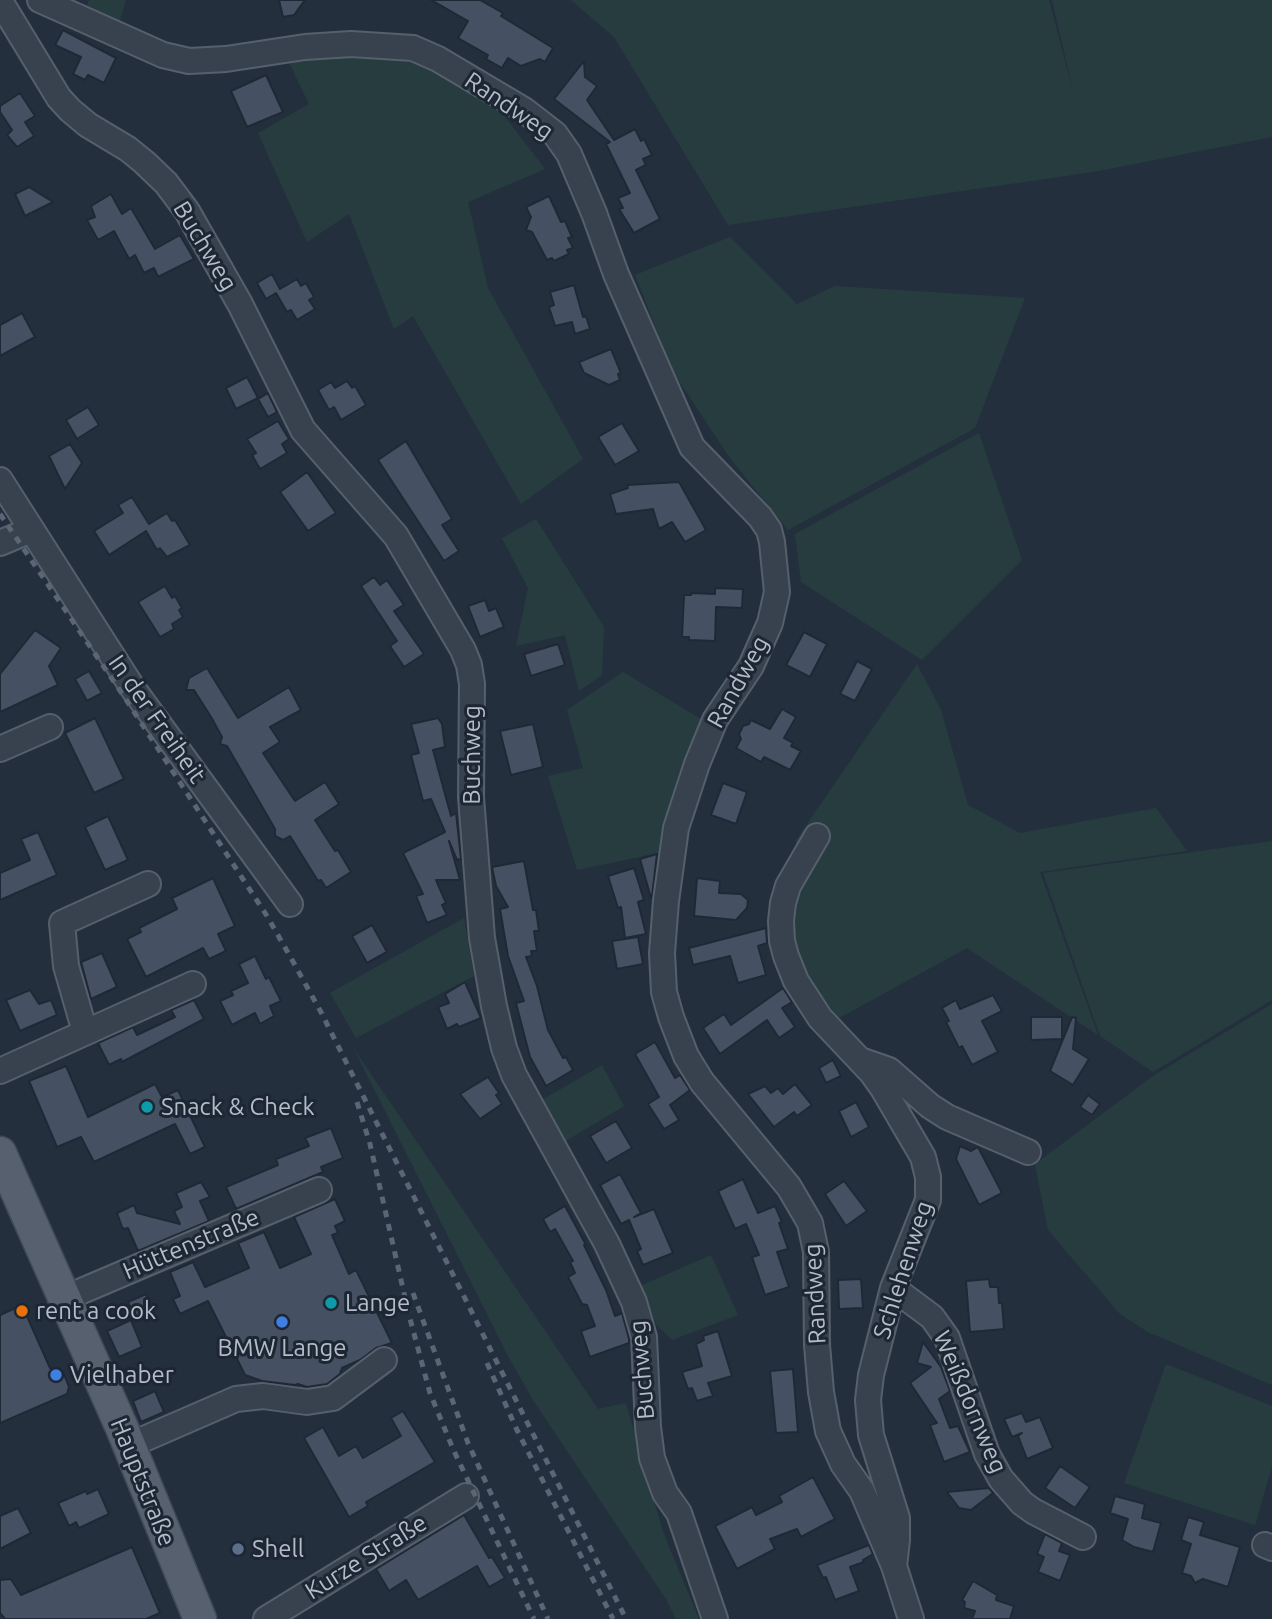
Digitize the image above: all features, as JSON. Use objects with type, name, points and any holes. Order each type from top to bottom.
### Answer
[{"type":"main road","name":"Hauptstraße","points":[[1,1156],[201,1619]]},
{"type":"street","name":"Randweg","points":[[40,0],[163,55],[189,61],[351,44],[413,48],[524,110],[555,134],[569,153],[616,274],[692,447],[760,517],[769,530],[772,542],[777,592],[770,623],[751,666],[715,720],[696,764],[676,828],[666,901],[664,992],[686,1056],[702,1082],[789,1187],[810,1223],[816,1252],[817,1345],[825,1420],[832,1443],[862,1491],[894,1566]]},
{"type":"street","name":"Buchweg","points":[[0,1],[59,98],[88,125],[144,162],[178,198],[240,304],[303,429],[396,536],[463,650],[472,684],[471,797],[482,938],[494,1006],[508,1061],[607,1244],[634,1302],[645,1338],[649,1446],[652,1458],[665,1493],[679,1513],[715,1619]]},
{"type":"street","name":"In der Freiheit","points":[[0,480],[134,690],[290,904]]},
{"type":"street","points":[[0,543],[31,530]]},
{"type":"street","points":[[0,749],[50,727]]},
{"type":"street","name":"Schlehenweg","points":[[817,836],[788,886],[781,922],[782,940],[805,998],[882,1087],[923,1157],[928,1177],[928,1200],[893,1288],[871,1375],[869,1400],[871,1435],[897,1517],[894,1566],[911,1619]]},
{"type":"street","points":[[85,1032],[66,966],[62,923],[148,884]]},
{"type":"street","points":[[0,1071],[193,984]]},
{"type":"street","name":"Schlehenweg","points":[[859,1059],[889,1070],[947,1117],[1028,1152]]},
{"type":"street","name":"Hüttenstraße","points":[[63,1299],[319,1190]]},
{"type":"street","name":"Weißdornweg","points":[[893,1288],[932,1317],[947,1338],[984,1446],[1001,1479],[1022,1503],[1033,1511],[1083,1537]]},
{"type":"street","points":[[128,1446],[236,1399],[263,1396],[307,1402],[333,1398],[384,1360]]},
{"type":"street","name":"Kurze Straße","points":[[266,1619],[466,1496]]},
{"type":"green space","points":[[89,0],[126,0],[119,23],[87,6]]},
{"type":"green space","points":[[571,0],[1049,0],[1074,95],[1052,0],[1272,0],[1272,137],[1093,172],[728,225],[614,37]]},
{"type":"green space","points":[[285,54],[398,54],[480,84],[545,169],[468,202],[488,288],[583,459],[521,504],[413,316],[394,329],[349,214],[307,242],[258,133],[309,104]]},
{"type":"green space","points":[[730,237],[797,304],[835,286],[1025,298],[975,428],[788,530],[730,458],[673,372],[635,275]]},
{"type":"green space","points":[[979,433],[1022,560],[922,660],[801,582],[795,534]]},
{"type":"green space","points":[[536,519],[604,627],[602,675],[579,691],[565,635],[516,646],[528,588],[502,538]]},
{"type":"green space","points":[[917,664],[941,710],[968,805],[1020,833],[1156,808],[1187,851],[1040,872],[1098,1035],[967,948],[830,1023],[794,968],[787,925],[796,840]]},
{"type":"green space","points":[[623,672],[706,722],[663,852],[577,870],[548,776],[583,768],[567,710]]},
{"type":"green space","points":[[1272,841],[1272,1000],[1153,1072],[1100,1036],[1043,873]]},
{"type":"green space","points":[[464,918],[474,976],[356,1038],[330,993]]},
{"type":"green space","points":[[1272,1004],[1272,1385],[1148,1332],[1120,1314],[1048,1230],[1035,1164],[1153,1076]]},
{"type":"green space","points":[[354,1049],[598,1409],[626,1403],[663,1532],[699,1619],[676,1619],[666,1599],[533,1400],[507,1354]]},
{"type":"green space","points":[[602,1065],[624,1106],[564,1142],[540,1101]]},
{"type":"green space","points":[[711,1255],[738,1315],[672,1340],[656,1324],[640,1286]]},
{"type":"green space","points":[[1166,1364],[1272,1406],[1272,1466],[1255,1525],[1124,1483]]},
{"type":"building","points":[[279,0],[305,0],[294,15],[283,17]]},
{"type":"building","points":[[431,0],[480,0],[553,48],[545,62],[540,59],[521,66],[508,58],[502,68],[486,59],[488,55],[458,38],[468,21]]},
{"type":"building","points":[[63,30],[116,58],[104,83],[88,75],[85,80],[73,74],[81,57],[55,45]]},
{"type":"building","points":[[584,61],[585,77],[597,86],[587,100],[614,140],[635,129],[652,155],[643,159],[646,165],[636,170],[660,219],[634,233],[619,209],[623,208],[618,198],[630,193],[606,144],[610,142],[554,99]]},
{"type":"building","points":[[266,75],[283,112],[247,127],[231,91]]},
{"type":"building","points":[[20,93],[35,116],[25,122],[34,136],[17,147],[7,135],[12,130],[0,112],[0,106]]},
{"type":"building","points":[[29,187],[53,202],[25,216],[15,194]]},
{"type":"building","points":[[111,194],[122,214],[131,208],[155,249],[180,235],[194,259],[158,277],[154,268],[144,273],[135,255],[129,259],[114,231],[98,240],[87,220],[95,217],[91,206]]},
{"type":"building","points":[[549,196],[561,222],[565,221],[572,237],[568,238],[573,248],[567,250],[569,254],[554,261],[552,258],[547,260],[532,232],[526,230],[531,217],[526,207]]},
{"type":"building","points":[[272,274],[280,289],[297,279],[301,286],[306,283],[314,297],[309,300],[315,309],[297,320],[291,310],[287,312],[276,293],[266,299],[257,283]]},
{"type":"building","points":[[574,285],[583,317],[586,316],[590,329],[575,334],[572,322],[555,326],[549,307],[554,305],[550,292]]},
{"type":"building","points":[[22,313],[35,337],[0,356],[0,325]]},
{"type":"building","points":[[611,349],[621,373],[618,374],[620,380],[609,385],[584,373],[579,362]]},
{"type":"building","points":[[247,377],[258,398],[236,409],[226,388]]},
{"type":"building","points":[[347,381],[352,388],[355,386],[366,405],[341,420],[334,407],[329,410],[318,390],[331,382],[335,388]]},
{"type":"building","points":[[268,393],[277,412],[268,417],[258,399]]},
{"type":"building","points":[[88,407],[99,425],[77,439],[66,420]]},
{"type":"building","points":[[278,421],[289,439],[282,444],[287,453],[260,469],[252,455],[256,453],[247,439]]},
{"type":"building","points":[[622,423],[639,451],[615,465],[598,437]]},
{"type":"building","points":[[406,441],[452,519],[442,525],[459,551],[444,561],[378,460]]},
{"type":"building","points":[[70,444],[82,463],[65,489],[49,456]]},
{"type":"building","points":[[307,472],[336,513],[308,531],[280,492]]},
{"type":"building","points":[[679,482],[706,530],[685,542],[672,522],[659,529],[653,509],[616,514],[610,494],[628,488],[627,485]]},
{"type":"building","points":[[132,497],[149,524],[167,513],[172,521],[175,520],[190,545],[167,557],[160,548],[157,550],[146,531],[109,555],[94,531],[123,513],[118,505]]},
{"type":"building","points":[[374,577],[380,585],[387,580],[404,605],[394,611],[424,654],[404,667],[390,646],[397,641],[361,586]]},
{"type":"building","points":[[165,586],[182,608],[179,610],[183,617],[172,624],[174,629],[160,637],[138,602]]},
{"type":"building","points":[[715,588],[743,589],[742,608],[716,607],[715,641],[689,640],[689,637],[682,637],[684,595],[715,594]]},
{"type":"building","points":[[485,600],[489,611],[496,608],[504,627],[480,637],[468,606]]},
{"type":"building","points":[[35,630],[61,648],[49,666],[58,685],[0,712],[0,674]]},
{"type":"building","points":[[804,632],[827,644],[810,677],[786,665]]},
{"type":"building","points":[[558,644],[565,665],[531,676],[524,654]]},
{"type":"building","points":[[857,661],[872,669],[855,701],[840,694]]},
{"type":"building","points":[[207,668],[238,718],[289,687],[301,710],[270,727],[280,742],[263,753],[295,801],[325,782],[339,804],[315,820],[351,872],[326,888],[321,880],[318,881],[290,836],[283,840],[275,836],[275,829],[227,746],[220,744],[222,737],[211,717],[194,690],[186,690],[189,678]]},
{"type":"building","points":[[89,671],[102,693],[87,701],[75,679]]},
{"type":"building","points":[[782,709],[796,717],[784,738],[793,743],[791,746],[801,751],[790,770],[764,757],[761,762],[736,748],[743,726],[751,720],[770,729]]},
{"type":"building","points":[[95,718],[124,779],[94,793],[65,733]]},
{"type":"building","points":[[438,718],[442,724],[445,747],[433,750],[451,816],[456,813],[461,859],[457,860],[449,841],[460,880],[436,880],[446,903],[442,905],[447,915],[427,923],[416,896],[423,894],[403,853],[445,832],[431,799],[423,801],[411,755],[419,753],[411,724]]},
{"type":"building","points":[[533,724],[543,767],[511,775],[500,731]]},
{"type":"building","points":[[723,783],[747,792],[736,824],[711,815]]},
{"type":"building","points":[[108,816],[128,860],[105,870],[85,827]]},
{"type":"building","points":[[38,832],[57,875],[0,900],[0,873],[30,860],[21,839]]},
{"type":"building","points":[[657,854],[652,896],[651,898],[640,859]]},
{"type":"building","points":[[524,861],[539,931],[534,931],[537,951],[531,951],[532,956],[526,957],[537,986],[548,1030],[563,1058],[566,1057],[573,1070],[546,1086],[530,1057],[516,1003],[524,1001],[508,956],[500,909],[508,907],[496,886],[492,867]]},
{"type":"building","points":[[634,868],[644,900],[638,902],[646,934],[625,938],[621,907],[618,908],[608,876]]},
{"type":"building","points":[[213,878],[235,926],[218,934],[226,951],[209,959],[203,948],[146,977],[127,939],[141,932],[139,928],[177,909],[172,898]]},
{"type":"building","points":[[697,878],[720,881],[719,893],[741,894],[748,900],[747,908],[736,920],[694,916]]},
{"type":"building","points":[[372,925],[387,952],[367,963],[352,936]]},
{"type":"building","points":[[766,928],[767,943],[758,946],[766,975],[738,983],[730,956],[693,965],[689,948]]},
{"type":"building","points":[[638,937],[643,964],[617,969],[612,941]]},
{"type":"building","points":[[102,953],[117,987],[91,999],[81,962]]},
{"type":"building","points":[[255,956],[281,1001],[270,1006],[274,1016],[260,1024],[255,1013],[232,1025],[220,1001],[233,995],[231,991],[248,983],[239,964]]},
{"type":"building","points":[[465,982],[481,1018],[447,1029],[438,1007],[449,1003],[445,994]]},
{"type":"building","points":[[783,988],[792,1002],[782,1008],[795,1027],[779,1038],[767,1020],[720,1054],[703,1028],[724,1014],[731,1025]]},
{"type":"building","points":[[30,990],[39,1004],[51,1000],[57,1015],[20,1031],[6,1000]]},
{"type":"building","points":[[993,995],[1002,1011],[982,1021],[998,1052],[972,1065],[962,1046],[959,1048],[942,1008],[956,1000],[960,1009]]},
{"type":"building","points":[[194,1000],[204,1019],[122,1062],[121,1059],[109,1065],[98,1043],[133,1027],[137,1035],[175,1017],[171,1010]]},
{"type":"building","points":[[1031,1017],[1062,1017],[1062,1039],[1031,1040]]},
{"type":"building","points":[[1072,1017],[1076,1018],[1073,1049],[1089,1059],[1073,1085],[1050,1071]]},
{"type":"building","points":[[655,1042],[675,1078],[680,1075],[690,1090],[670,1105],[679,1120],[664,1129],[648,1104],[659,1097],[635,1054]]},
{"type":"building","points":[[833,1060],[841,1076],[826,1083],[819,1068]]},
{"type":"building","name":"Snack & Check","points":[[66,1066],[88,1117],[155,1084],[162,1097],[178,1090],[205,1147],[190,1154],[175,1124],[94,1162],[81,1137],[57,1147],[29,1081]]},
{"type":"building","points":[[488,1077],[499,1093],[496,1095],[502,1104],[480,1119],[460,1094]]},
{"type":"building","points":[[795,1084],[812,1105],[797,1116],[794,1112],[774,1127],[748,1094],[765,1086],[771,1093],[778,1088],[783,1094]]},
{"type":"building","points":[[1088,1095],[1100,1104],[1092,1115],[1080,1107]]},
{"type":"building","points":[[856,1102],[869,1127],[851,1137],[839,1111]]},
{"type":"building","points":[[616,1121],[632,1148],[606,1163],[590,1136]]},
{"type":"building","points":[[331,1128],[343,1158],[321,1167],[323,1172],[236,1209],[226,1187],[278,1165],[276,1159],[309,1146],[305,1138]]},
{"type":"building","points":[[960,1146],[971,1151],[978,1147],[1002,1193],[979,1205],[956,1159]]},
{"type":"building","points":[[620,1174],[641,1213],[634,1217],[654,1209],[673,1253],[643,1265],[637,1251],[641,1249],[629,1220],[621,1224],[600,1185]]},
{"type":"building","points":[[743,1179],[758,1213],[775,1206],[788,1249],[777,1252],[789,1287],[765,1295],[752,1257],[759,1255],[746,1224],[735,1229],[718,1191]]},
{"type":"building","points":[[844,1181],[867,1211],[846,1226],[825,1194]]},
{"type":"building","points":[[201,1182],[210,1197],[200,1201],[209,1221],[138,1251],[128,1228],[122,1227],[117,1213],[134,1205],[137,1213],[180,1224],[174,1211],[182,1207],[176,1193]]},
{"type":"building","points":[[335,1199],[345,1221],[335,1226],[338,1233],[332,1235],[349,1274],[356,1270],[392,1343],[376,1348],[360,1360],[342,1368],[340,1374],[327,1384],[307,1387],[262,1381],[245,1375],[208,1301],[180,1314],[173,1299],[180,1296],[170,1272],[193,1262],[205,1287],[249,1268],[238,1243],[264,1232],[280,1268],[311,1254],[294,1217]]},
{"type":"building","points":[[565,1206],[586,1245],[615,1316],[622,1313],[629,1339],[629,1343],[590,1357],[581,1331],[595,1326],[587,1305],[582,1304],[568,1277],[575,1273],[570,1262],[573,1261],[555,1229],[550,1232],[543,1219]]},
{"type":"building","points":[[861,1279],[863,1308],[839,1309],[838,1280]]},
{"type":"building","points":[[989,1279],[990,1287],[998,1287],[1004,1329],[970,1332],[966,1281]]},
{"type":"building","points":[[146,1294],[153,1310],[135,1318],[128,1302]]},
{"type":"building","points":[[22,1305],[50,1368],[63,1372],[69,1387],[67,1394],[0,1423],[0,1315]]},
{"type":"building","points":[[131,1320],[142,1347],[119,1357],[107,1331]]},
{"type":"building","points":[[718,1331],[732,1376],[708,1383],[713,1396],[697,1401],[692,1388],[688,1389],[682,1372],[702,1366],[696,1344],[704,1340],[703,1336]]},
{"type":"building","points":[[923,1342],[941,1367],[950,1391],[939,1399],[950,1428],[958,1426],[970,1452],[944,1462],[930,1425],[937,1423],[910,1383],[931,1367],[917,1363]]},
{"type":"building","points":[[793,1369],[798,1432],[776,1433],[770,1371]]},
{"type":"building","points":[[155,1391],[164,1412],[141,1422],[133,1401]]},
{"type":"building","points":[[403,1411],[435,1462],[366,1502],[368,1506],[349,1517],[304,1438],[323,1427],[339,1456],[356,1446],[363,1458],[401,1436],[391,1418]]},
{"type":"building","points":[[1022,1413],[1026,1422],[1040,1417],[1053,1448],[1027,1459],[1018,1436],[1022,1433],[1012,1437],[1004,1419]]},
{"type":"building","points":[[1060,1466],[1090,1487],[1075,1508],[1045,1488]]},
{"type":"building","points":[[813,1477],[835,1519],[801,1537],[797,1529],[770,1539],[775,1549],[737,1569],[715,1526],[752,1507],[756,1515],[782,1502],[779,1496]]},
{"type":"building","points":[[989,1488],[993,1493],[971,1510],[959,1508],[947,1492]]},
{"type":"building","points":[[98,1489],[109,1514],[79,1528],[76,1522],[69,1526],[58,1503]]},
{"type":"building","points":[[1115,1496],[1145,1504],[1142,1518],[1161,1523],[1153,1552],[1134,1547],[1122,1540],[1128,1519],[1110,1513]]},
{"type":"building","points":[[18,1508],[31,1533],[0,1549],[0,1516]]},
{"type":"building","points":[[464,1515],[489,1558],[492,1557],[505,1578],[489,1587],[477,1566],[418,1600],[406,1580],[389,1591],[376,1569]]},
{"type":"building","points":[[1188,1517],[1204,1522],[1200,1535],[1240,1547],[1228,1587],[1203,1579],[1195,1583],[1191,1576],[1182,1573],[1191,1544],[1181,1540]]},
{"type":"building","points":[[1045,1534],[1062,1543],[1059,1551],[1070,1555],[1060,1581],[1038,1572],[1044,1557],[1037,1554]]},
{"type":"building","points":[[869,1545],[873,1554],[863,1560],[864,1562],[850,1567],[859,1591],[835,1600],[826,1577],[823,1578],[817,1565]]},
{"type":"building","points":[[132,1547],[160,1613],[146,1619],[5,1619],[0,1613],[0,1580],[11,1579],[21,1595]]},
{"type":"building","points":[[973,1581],[997,1595],[996,1600],[1014,1606],[1010,1619],[972,1619],[975,1611],[964,1608],[965,1602],[962,1600]]},
{"type":"railway","points":[[0,514],[123,695],[267,916],[291,958],[322,1014],[626,1619]]},
{"type":"railway","points":[[357,1102],[370,1144],[409,1315],[430,1393],[453,1449],[534,1619]]},
{"type":"railway","points":[[413,1293],[468,1443],[548,1619]]},
{"type":"railway","points":[[487,1363],[517,1430],[613,1619]]},
{"type":"place","name":"Snack & Check","points":[[147,1107]]},
{"type":"place","name":"Lange","points":[[331,1303]]},
{"type":"place","name":"rent a cook","points":[[22,1311]]},
{"type":"place","name":"BMW Lange","points":[[282,1322]]},
{"type":"place","name":"Vielhaber","points":[[56,1375]]},
{"type":"place","name":"Shell","points":[[238,1549]]}]
